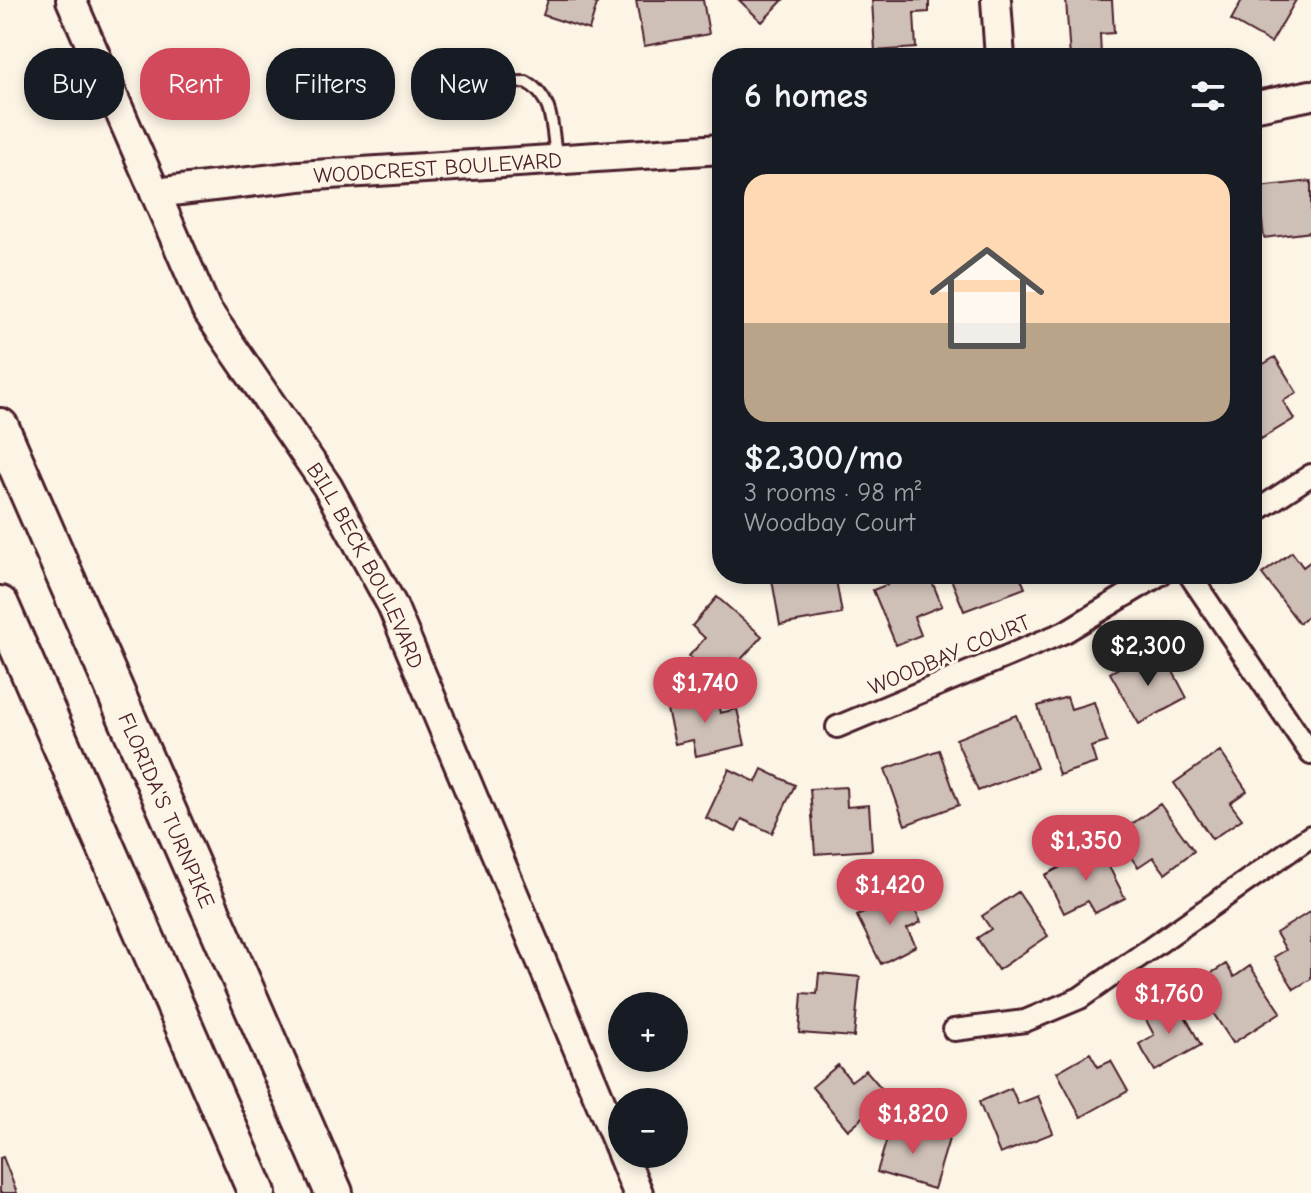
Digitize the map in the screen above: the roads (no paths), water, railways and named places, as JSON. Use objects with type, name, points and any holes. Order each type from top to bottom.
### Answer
[{"type":"highway","name":"FLORIDA'S TURNPIKE","points":[[0,427],[334,1193]]},
{"type":"highway","points":[[0,605],[257,1193]]},
{"type":"street","name":"BILL BECK BOULEVARD","points":[[71,0],[206,309],[327,486],[392,605],[608,1121]]},
{"type":"street","points":[[996,0],[999,48]]},
{"type":"street","points":[[1262,105],[1311,95]]},
{"type":"street","name":"WOODCREST BOULEVARD","points":[[155,193],[299,176],[712,150]]},
{"type":"street","points":[[1262,507],[1311,475]]},
{"type":"street","name":"WOODBAY COURT","points":[[837,727],[1065,632],[1144,584]]},
{"type":"street","points":[[1196,584],[1311,754]]},
{"type":"street","points":[[954,1030],[1025,1021],[1080,998],[1311,836]]},
{"type":"street","name":"BILL BECK BOULEVARD","points":[[628,1168],[638,1193]]},
{"type":"lane","points":[[516,82],[526,82],[539,89],[548,103],[557,159]]}]
